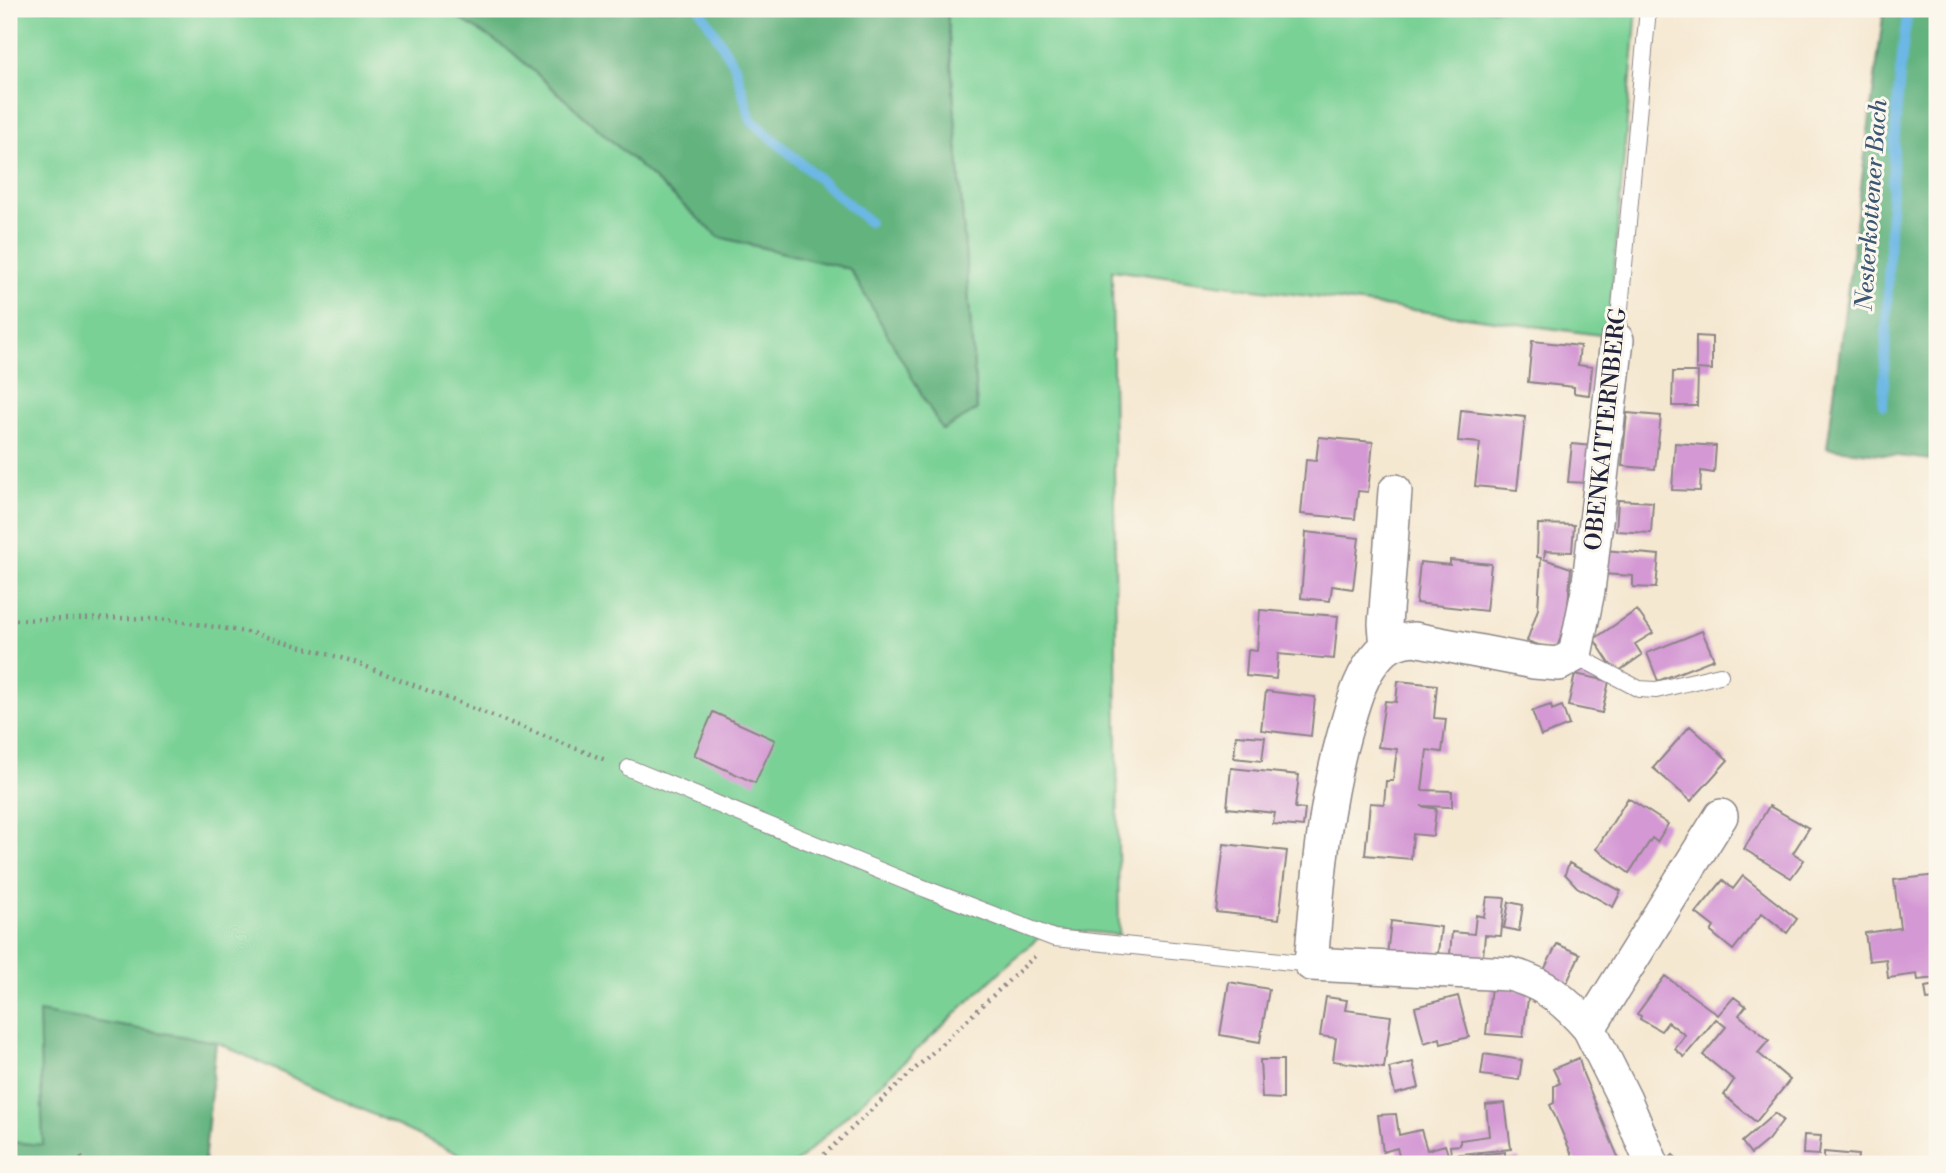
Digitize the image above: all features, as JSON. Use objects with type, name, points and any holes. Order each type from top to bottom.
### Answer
[{"type":"street","name":"OBENKATTERNBERG","points":[[1575,655],[1588,591],[1617,340]]},
{"type":"street","points":[[1387,648],[1385,624],[1395,491]]},
{"type":"street","points":[[1575,655],[1559,664],[1534,662],[1414,639],[1400,641],[1375,659],[1358,688],[1331,780],[1322,841],[1311,964],[1509,974],[1538,982],[1552,991],[1589,1028],[1625,1100],[1652,1164]]},
{"type":"street","points":[[1589,1028],[1616,980],[1721,816]]},
{"type":"lane","name":"OBENKATTERNBERG","points":[[1617,340],[1648,9]]},
{"type":"lane","points":[[1575,655],[1639,689],[1656,690],[1720,675]]},
{"type":"lane","points":[[629,768],[905,881],[1054,938],[1311,964]]},
{"type":"path","points":[[9,620],[77,617],[161,619],[252,632],[352,661],[629,768]]},
{"type":"path","points":[[814,1164],[1054,938]]},
{"type":"path","points":[[81,1157],[85,1164]]},
{"type":"green space","points":[[9,9],[445,9],[511,51],[719,237],[850,269],[943,430],[977,410],[947,9],[1637,9],[1608,336],[1112,270],[1119,935],[1051,928],[1018,955],[795,1164],[480,1164],[216,1042],[40,1013],[43,1145],[9,1142]]},
{"type":"green space","points":[[445,9],[947,9],[977,410],[942,430],[850,269],[719,237],[511,51]]},
{"type":"green space","points":[[1884,9],[1937,9],[1937,410],[1932,460],[1827,448]]},
{"type":"green space","points":[[39,1012],[216,1042],[204,1164],[9,1164],[9,1142],[43,1145]]},
{"type":"building","points":[[1696,336],[1712,337],[1712,370],[1696,369]]},
{"type":"building","points":[[1532,341],[1580,346],[1578,365],[1592,367],[1589,395],[1574,393],[1574,387],[1528,382]]},
{"type":"building","points":[[1673,372],[1698,372],[1697,406],[1672,406]]},
{"type":"building","points":[[1461,410],[1525,417],[1517,490],[1475,486],[1480,443],[1458,441]]},
{"type":"building","points":[[1627,413],[1661,416],[1655,469],[1622,466]]},
{"type":"building","points":[[1319,437],[1373,442],[1368,492],[1358,491],[1355,519],[1301,514],[1306,460],[1316,461]]},
{"type":"building","points":[[1675,443],[1716,446],[1714,473],[1701,471],[1700,491],[1672,490]]},
{"type":"building","points":[[1572,444],[1592,446],[1589,483],[1568,482]]},
{"type":"building","points":[[1618,500],[1653,502],[1651,533],[1616,531]]},
{"type":"building","points":[[1538,524],[1574,525],[1572,552],[1545,551],[1544,559],[1571,568],[1567,619],[1556,651],[1527,641],[1538,609],[1541,558],[1537,557]]},
{"type":"building","points":[[1306,532],[1359,538],[1353,589],[1332,586],[1330,601],[1301,598]]},
{"type":"building","points":[[1604,550],[1659,555],[1656,588],[1633,587],[1633,576],[1602,574]]},
{"type":"building","points":[[1450,560],[1491,564],[1486,611],[1416,603],[1420,562],[1450,565]]},
{"type":"building","points":[[1260,610],[1338,616],[1334,659],[1278,654],[1276,679],[1246,676],[1248,650],[1257,651]]},
{"type":"building","points":[[1637,610],[1653,633],[1635,644],[1642,655],[1616,673],[1594,639]]},
{"type":"building","points":[[1702,631],[1714,659],[1658,681],[1647,653]]},
{"type":"building","points":[[1575,674],[1609,681],[1602,713],[1568,706]]},
{"type":"building","points":[[1398,681],[1437,685],[1434,718],[1446,719],[1442,752],[1427,750],[1422,790],[1452,791],[1452,807],[1421,806],[1436,809],[1433,836],[1413,834],[1411,859],[1365,855],[1370,803],[1384,804],[1386,781],[1393,781],[1397,749],[1378,747],[1385,701],[1396,702]]},
{"type":"building","points":[[1266,691],[1315,697],[1311,736],[1261,730]]},
{"type":"building","points":[[1551,705],[1552,710],[1562,706],[1569,725],[1541,736],[1532,711]]},
{"type":"building","points":[[713,712],[775,740],[755,783],[694,755]]},
{"type":"building","points":[[1690,726],[1728,760],[1691,801],[1653,768]]},
{"type":"building","points":[[1236,735],[1265,737],[1262,761],[1234,758]]},
{"type":"building","points":[[1231,768],[1299,775],[1295,808],[1305,809],[1303,827],[1273,824],[1275,813],[1227,808]]},
{"type":"building","points":[[1628,798],[1668,824],[1657,842],[1652,838],[1629,873],[1596,849]]},
{"type":"building","points":[[1769,806],[1809,828],[1793,853],[1804,860],[1791,878],[1744,849]]},
{"type":"building","points":[[1224,844],[1287,851],[1279,919],[1216,912]]},
{"type":"building","points":[[1569,863],[1621,891],[1613,907],[1577,887],[1565,874]]},
{"type":"building","points":[[1937,875],[1937,978],[1918,980],[1917,974],[1888,978],[1886,959],[1869,961],[1865,933],[1900,928],[1894,880]]},
{"type":"building","points":[[1743,876],[1797,919],[1787,933],[1762,913],[1733,950],[1711,932],[1714,927],[1696,913],[1723,880],[1733,889]]},
{"type":"building","points":[[1487,897],[1505,898],[1501,936],[1485,935],[1483,957],[1450,954],[1452,932],[1474,934],[1476,915],[1484,917]]},
{"type":"building","points":[[1509,902],[1523,905],[1519,931],[1504,928]]},
{"type":"building","points":[[1391,921],[1441,927],[1437,961],[1387,955]]},
{"type":"building","points":[[1557,944],[1580,954],[1565,987],[1541,976]]},
{"type":"building","points":[[1665,976],[1718,1015],[1734,997],[1746,1006],[1739,1015],[1769,1040],[1758,1053],[1790,1080],[1756,1122],[1724,1095],[1734,1080],[1703,1055],[1726,1027],[1716,1019],[1684,1057],[1675,1049],[1685,1035],[1668,1022],[1661,1031],[1640,1019],[1641,1016],[1637,1014]]},
{"type":"building","points":[[1229,982],[1269,989],[1260,1042],[1220,1035]]},
{"type":"building","points":[[1937,985],[1937,999],[1927,1000],[1925,987]]},
{"type":"building","points":[[1491,986],[1529,991],[1523,1037],[1486,1034]]},
{"type":"building","points":[[1458,996],[1469,1037],[1441,1044],[1440,1038],[1424,1043],[1415,1007]]},
{"type":"building","points":[[1326,997],[1347,1000],[1345,1010],[1391,1016],[1384,1068],[1333,1061],[1336,1038],[1320,1036]]},
{"type":"building","points":[[1484,1054],[1522,1060],[1519,1080],[1481,1075]]},
{"type":"building","points":[[1579,1058],[1583,1074],[1621,1164],[1576,1164],[1550,1105],[1554,1103],[1554,1086],[1560,1083],[1553,1069]]},
{"type":"building","points":[[1260,1060],[1283,1060],[1283,1099],[1262,1098]]},
{"type":"building","points":[[1413,1062],[1419,1088],[1395,1094],[1389,1068]]},
{"type":"building","points":[[1505,1103],[1511,1149],[1451,1155],[1450,1146],[1460,1145],[1460,1140],[1489,1136],[1486,1105]]},
{"type":"building","points":[[1775,1113],[1783,1120],[1768,1140],[1751,1154],[1742,1142]]},
{"type":"building","points":[[1396,1114],[1399,1135],[1421,1130],[1427,1150],[1445,1145],[1451,1164],[1401,1164],[1397,1148],[1383,1152],[1378,1115]]},
{"type":"building","points":[[1804,1135],[1821,1136],[1819,1155],[1803,1154]]},
{"type":"building","points":[[1505,1152],[1505,1160],[1519,1158],[1520,1164],[1469,1164],[1468,1156]]},
{"type":"building","points":[[1824,1152],[1858,1155],[1857,1164],[1824,1164]]},
{"type":"building","points":[[1673,1155],[1683,1164],[1664,1164]]},
{"type":"waterway","points":[[700,9],[735,66],[751,120],[869,222]]},
{"type":"waterway","name":"Nesterkottener Bach","points":[[1883,405],[1897,108],[1908,9]]}]
